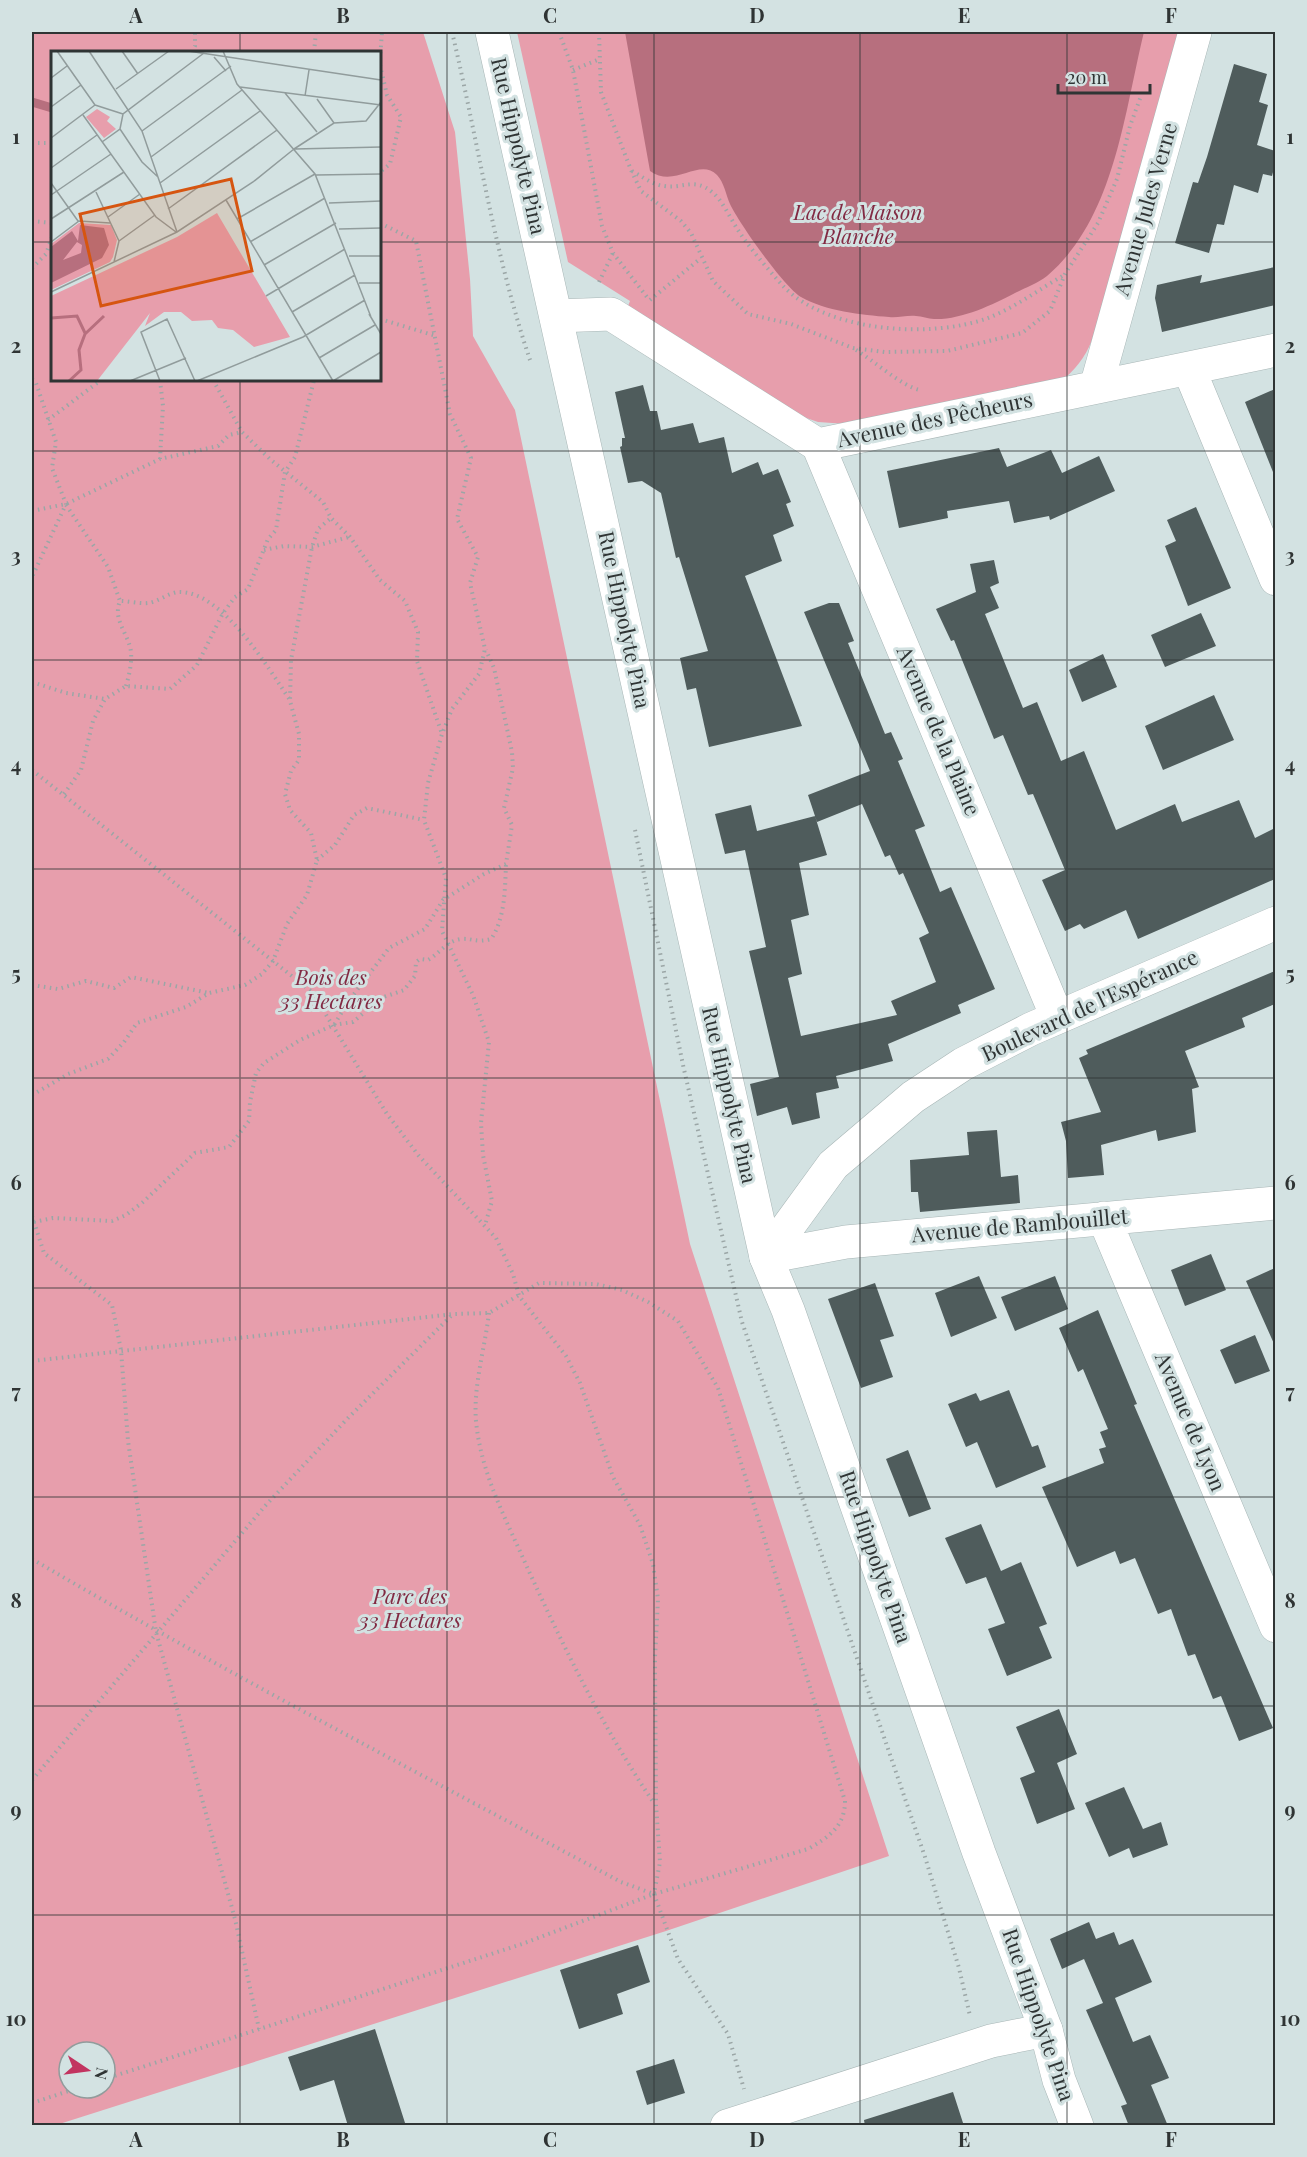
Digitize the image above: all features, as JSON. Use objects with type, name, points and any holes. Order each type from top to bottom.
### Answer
[{"type":"street","name":"Rue Hippolyte Pina","points":[[492,32],[766,1257],[788,1310],[979,1853],[1046,2030],[1059,2080],[1077,2126]]},
{"type":"street","name":"Avenue Jules Verne","points":[[1096,387],[1196,32]]},
{"type":"street","name":"Avenue des Pêcheurs","points":[[556,316],[611,314],[818,445],[1275,350]]},
{"type":"street","points":[[1189,369],[1275,579]]},
{"type":"street","name":"Avenue de la Plaine","points":[[818,445],[1057,1017]]},
{"type":"street","name":"Boulevard de l'Espérance","points":[[766,1257],[833,1165],[913,1097],[963,1064],[1057,1017],[1275,923]]},
{"type":"street","name":"Avenue de Rambouillet","points":[[766,1257],[846,1242],[1275,1203]]},
{"type":"street","name":"Avenue de Lyon","points":[[1104,1218],[1275,1626]]},
{"type":"street","points":[[745,2123],[991,2041],[1046,2030]]},
{"type":"path","points":[[192,51],[195,46],[195,32]]},
{"type":"path","points":[[314,51],[316,32]]},
{"type":"path","points":[[381,51],[382,32]]},
{"type":"path","points":[[559,32],[573,70],[602,226],[613,253],[650,301],[659,324],[661,346]]},
{"type":"path","points":[[599,32],[601,92],[631,170],[641,191],[681,221],[691,233],[713,281],[748,314],[791,324],[853,348],[885,367],[901,382],[922,390]]},
{"type":"path","points":[[573,70],[600,59]]},
{"type":"path","points":[[381,69],[387,94],[401,117],[390,164],[381,171]]},
{"type":"path","points":[[853,348],[885,352],[947,351],[1022,333],[1050,311],[1065,274],[1098,223],[1117,179],[1130,126],[1144,88]]},
{"type":"path","points":[[32,143],[51,143]]},
{"type":"path","points":[[631,170],[663,186],[689,183],[713,193],[754,252],[785,288],[799,300],[849,322],[882,327],[937,328],[964,324],[990,317],[1065,274]]},
{"type":"path","points":[[32,221],[51,223]]},
{"type":"path","points":[[34,1222],[53,1218],[112,1221],[126,1215],[195,1153],[229,1147],[240,1136],[249,1121],[256,1073],[264,1063],[300,1040],[334,1026],[353,1022],[381,998],[404,990],[415,976],[416,962],[420,958],[428,960],[435,951],[462,939],[477,943],[491,939],[498,929],[505,893],[506,864],[512,825],[504,808],[513,768],[512,752],[494,668],[485,649],[470,583],[478,557],[457,519],[471,458],[450,414],[416,241],[381,224]]},
{"type":"path","points":[[32,268],[46,254],[51,240]]},
{"type":"path","points":[[597,286],[613,253]]},
{"type":"path","points":[[650,301],[701,258]]},
{"type":"path","points":[[381,319],[436,336]]},
{"type":"path","points":[[32,379],[36,383],[56,442],[52,468],[66,504],[108,567],[120,601],[117,609],[119,621],[131,652],[126,686]]},
{"type":"path","points":[[48,420],[100,381]]},
{"type":"path","points":[[160,381],[163,406],[160,459]]},
{"type":"path","points":[[214,381],[242,432],[322,502],[380,580],[405,601],[418,632],[417,661],[442,734]]},
{"type":"path","points":[[64,794],[81,770],[93,721],[105,699],[126,686],[170,688],[197,665],[223,613],[236,597],[248,589],[268,539],[276,530],[285,472],[294,458],[314,381]]},
{"type":"path","points":[[32,511],[66,504],[160,459],[218,446],[229,435],[242,432]]},
{"type":"path","points":[[32,577],[66,504]]},
{"type":"path","points":[[32,1095],[68,1074],[108,1059],[137,1023],[186,1007],[209,993],[245,985],[262,974],[273,960],[287,924],[307,895],[316,860],[311,832],[290,810],[285,794],[291,771],[299,760],[299,734],[290,701],[291,660],[312,547],[318,529],[332,518]]},
{"type":"path","points":[[264,550],[284,546],[312,547],[350,537]]},
{"type":"path","points":[[120,601],[148,603],[177,592],[205,599],[223,613],[263,661],[290,701]]},
{"type":"path","points":[[485,649],[479,674],[452,709],[442,734],[428,783],[424,820],[446,878],[442,931],[473,995],[489,1042],[482,1123],[483,1155],[492,1201],[485,1225]]},
{"type":"path","points":[[32,682],[66,693],[105,699]]},
{"type":"path","points":[[32,770],[312,992],[387,1114],[412,1148],[496,1238],[513,1274],[519,1296],[571,1365],[580,1383],[600,1446],[613,1477],[640,1525],[653,1564],[658,1599],[655,1658],[656,1805],[660,1862],[654,1894],[678,1959],[728,2034],[745,2123]]},
{"type":"path","points":[[316,860],[335,845],[354,815],[367,808],[424,820]]},
{"type":"path","points":[[334,1026],[348,1002],[389,948],[425,930],[443,900],[484,874],[506,864]]},
{"type":"path","points":[[32,985],[58,989],[86,981],[114,988],[131,977],[209,993]]},
{"type":"path","points":[[32,1216],[44,1253],[112,1305],[120,1350],[128,1441],[156,1632],[235,1920],[259,2029]]},
{"type":"path","points":[[32,1361],[454,1314],[489,1313],[539,1283],[596,1284],[622,1290],[648,1302],[678,1321],[718,1388],[845,1801],[845,1815],[838,1827],[827,1838],[807,1849],[654,1894],[522,1944],[117,2075]]},
{"type":"path","points":[[489,1313],[476,1399],[476,1420],[482,1460],[493,1490],[556,1630],[630,1768],[656,1805]]},
{"type":"path","points":[[32,1780],[265,1506],[348,1418],[454,1314]]},
{"type":"path","points":[[32,1559],[156,1632],[621,1882],[654,1894]]},
{"type":"path","points":[[32,2103],[57,2095]]},
{"type":"green space","name":"Parc des 33 Hectares","points":[[32,32],[423,32],[455,132],[470,279],[473,336],[515,410],[690,1244],[889,1856],[666,1931],[53,2126],[32,2125]]},
{"type":"green space","name":"Lac de Maison Blanche","points":[[517,32],[1183,32],[1092,340],[1075,368],[1060,382],[847,424],[818,422],[789,412],[626,311],[630,301],[568,262]]},
{"type":"shaded area","name":"Lac de Maison Blanche","points":[[625,32],[1144,32],[1114,163],[1088,225],[1070,252],[1040,281],[976,311],[955,317],[934,319],[856,313],[821,306],[801,297],[773,268],[752,239],[730,204],[717,175],[710,170],[702,169],[668,177],[659,176],[650,171]]},
{"type":"building","points":[[1234,64],[1267,74],[1259,102],[1268,105],[1257,145],[1275,151],[1275,164],[1272,176],[1263,174],[1258,193],[1234,185],[1224,225],[1217,224],[1209,253],[1175,243],[1193,182],[1198,183],[1207,157]]},
{"type":"building","points":[[1275,267],[1275,305],[1162,332],[1155,298],[1157,285],[1202,275],[1200,283]]},
{"type":"building","points":[[643,385],[650,411],[657,411],[661,430],[693,423],[699,443],[724,437],[732,473],[758,462],[763,475],[778,469],[791,502],[786,504],[794,526],[773,535],[782,561],[745,576],[802,726],[709,747],[696,688],[687,690],[680,658],[708,651],[679,557],[676,558],[661,493],[642,481],[628,483],[620,447],[622,438],[625,438],[615,392]]},
{"type":"building","points":[[1275,389],[1275,477],[1245,402]]},
{"type":"building","points":[[999,448],[1007,467],[1051,450],[1062,473],[1099,456],[1115,491],[1050,520],[1049,516],[1014,523],[1009,501],[947,511],[948,518],[899,528],[887,471]]},
{"type":"building","points":[[1196,507],[1231,588],[1188,606],[1165,546],[1176,541],[1167,520]]},
{"type":"building","points":[[994,560],[999,583],[990,587],[999,608],[985,614],[1023,708],[1037,702],[1061,761],[1084,751],[1116,830],[1175,804],[1182,822],[1239,800],[1255,838],[1275,828],[1275,879],[1138,939],[1126,910],[1084,929],[1080,924],[1065,931],[1042,880],[1065,870],[1033,794],[1028,795],[1003,735],[994,739],[954,640],[951,641],[936,609],[976,592],[970,564]]},
{"type":"building","points":[[829,603],[839,603],[854,641],[848,643],[885,734],[891,732],[903,759],[898,761],[925,826],[915,830],[940,892],[951,887],[995,989],[958,1005],[961,1013],[888,1044],[893,1061],[836,1076],[839,1088],[816,1093],[820,1118],[792,1125],[787,1107],[757,1116],[750,1084],[779,1077],[749,951],[766,947],[745,850],[725,854],[715,814],[751,805],[757,831],[815,816],[808,795],[870,771],[804,612]],"holes":[[[862,804],[885,857],[890,855],[899,875],[903,873],[929,933],[919,938],[936,982],[891,1001],[897,1015],[801,1036],[788,978],[802,974],[791,920],[809,915],[799,863],[827,855],[815,816],[817,822]]]},
{"type":"building","points":[[1201,613],[1216,646],[1165,667],[1151,635]]},
{"type":"building","points":[[1103,654],[1117,687],[1082,702],[1069,670]]},
{"type":"building","points":[[1214,695],[1234,740],[1163,770],[1145,726]]},
{"type":"building","points":[[1275,971],[1275,1004],[1242,1018],[1245,1027],[1185,1051],[1199,1087],[1192,1089],[1196,1132],[1158,1141],[1156,1130],[1101,1145],[1104,1175],[1068,1178],[1066,1141],[1061,1122],[1101,1112],[1079,1058],[1088,1054],[1086,1050]]},
{"type":"building","points":[[997,1130],[1001,1177],[1018,1175],[1020,1203],[920,1212],[918,1192],[911,1192],[910,1160],[969,1155],[967,1132]]},
{"type":"building","points":[[1211,1254],[1226,1290],[1185,1306],[1171,1270]]},
{"type":"building","points":[[1275,1268],[1275,1346],[1246,1281]]},
{"type":"building","points":[[979,1276],[997,1318],[951,1337],[935,1293]]},
{"type":"building","points":[[1055,1276],[1068,1309],[1015,1331],[1001,1297]]},
{"type":"building","points":[[875,1283],[894,1336],[880,1340],[893,1377],[861,1388],[828,1299]]},
{"type":"building","points":[[1098,1310],[1137,1404],[1134,1405],[1273,1728],[1239,1741],[1221,1696],[1213,1699],[1195,1654],[1188,1656],[1171,1609],[1158,1614],[1135,1558],[1120,1564],[1115,1551],[1077,1567],[1042,1487],[1104,1463],[1099,1449],[1106,1447],[1100,1432],[1108,1429],[1083,1369],[1078,1372],[1059,1328]]},
{"type":"building","points":[[1255,1335],[1270,1371],[1235,1384],[1220,1350]]},
{"type":"building","points":[[1009,1390],[1032,1447],[1038,1445],[1046,1467],[996,1488],[977,1442],[966,1447],[948,1404],[976,1393],[980,1401]]},
{"type":"building","points":[[908,1450],[931,1509],[909,1517],[886,1459]]},
{"type":"building","points":[[981,1524],[1001,1571],[1021,1562],[1047,1624],[1039,1627],[1052,1658],[1007,1676],[988,1629],[1005,1623],[986,1577],[966,1584],[945,1538]]},
{"type":"building","points":[[1059,1709],[1077,1754],[1057,1763],[1075,1809],[1037,1824],[1020,1778],[1035,1772],[1016,1727]]},
{"type":"building","points":[[1124,1787],[1143,1829],[1161,1822],[1168,1845],[1133,1858],[1129,1848],[1109,1857],[1085,1803]]},
{"type":"building","points":[[1089,1922],[1096,1939],[1114,1932],[1119,1945],[1133,1939],[1152,1982],[1115,1998],[1133,2042],[1150,2035],[1169,2078],[1151,2085],[1168,2126],[1129,2126],[1121,2106],[1127,2104],[1086,2010],[1103,2003],[1084,1959],[1062,1969],[1050,1939]]},
{"type":"building","points":[[638,1945],[650,1982],[617,1994],[623,2014],[579,2029],[560,1970]]},
{"type":"building","points":[[375,2029],[406,2126],[348,2126],[334,2080],[300,2091],[288,2057]]},
{"type":"building","points":[[674,2059],[685,2093],[647,2105],[636,2071]]},
{"type":"building","points":[[953,2092],[964,2126],[865,2126],[864,2120]]},
{"type":"waterway","points":[[32,102],[51,108]]},
{"type":"park label","name":"Bois des 33 Hectares","points":[[331,990]]}]
